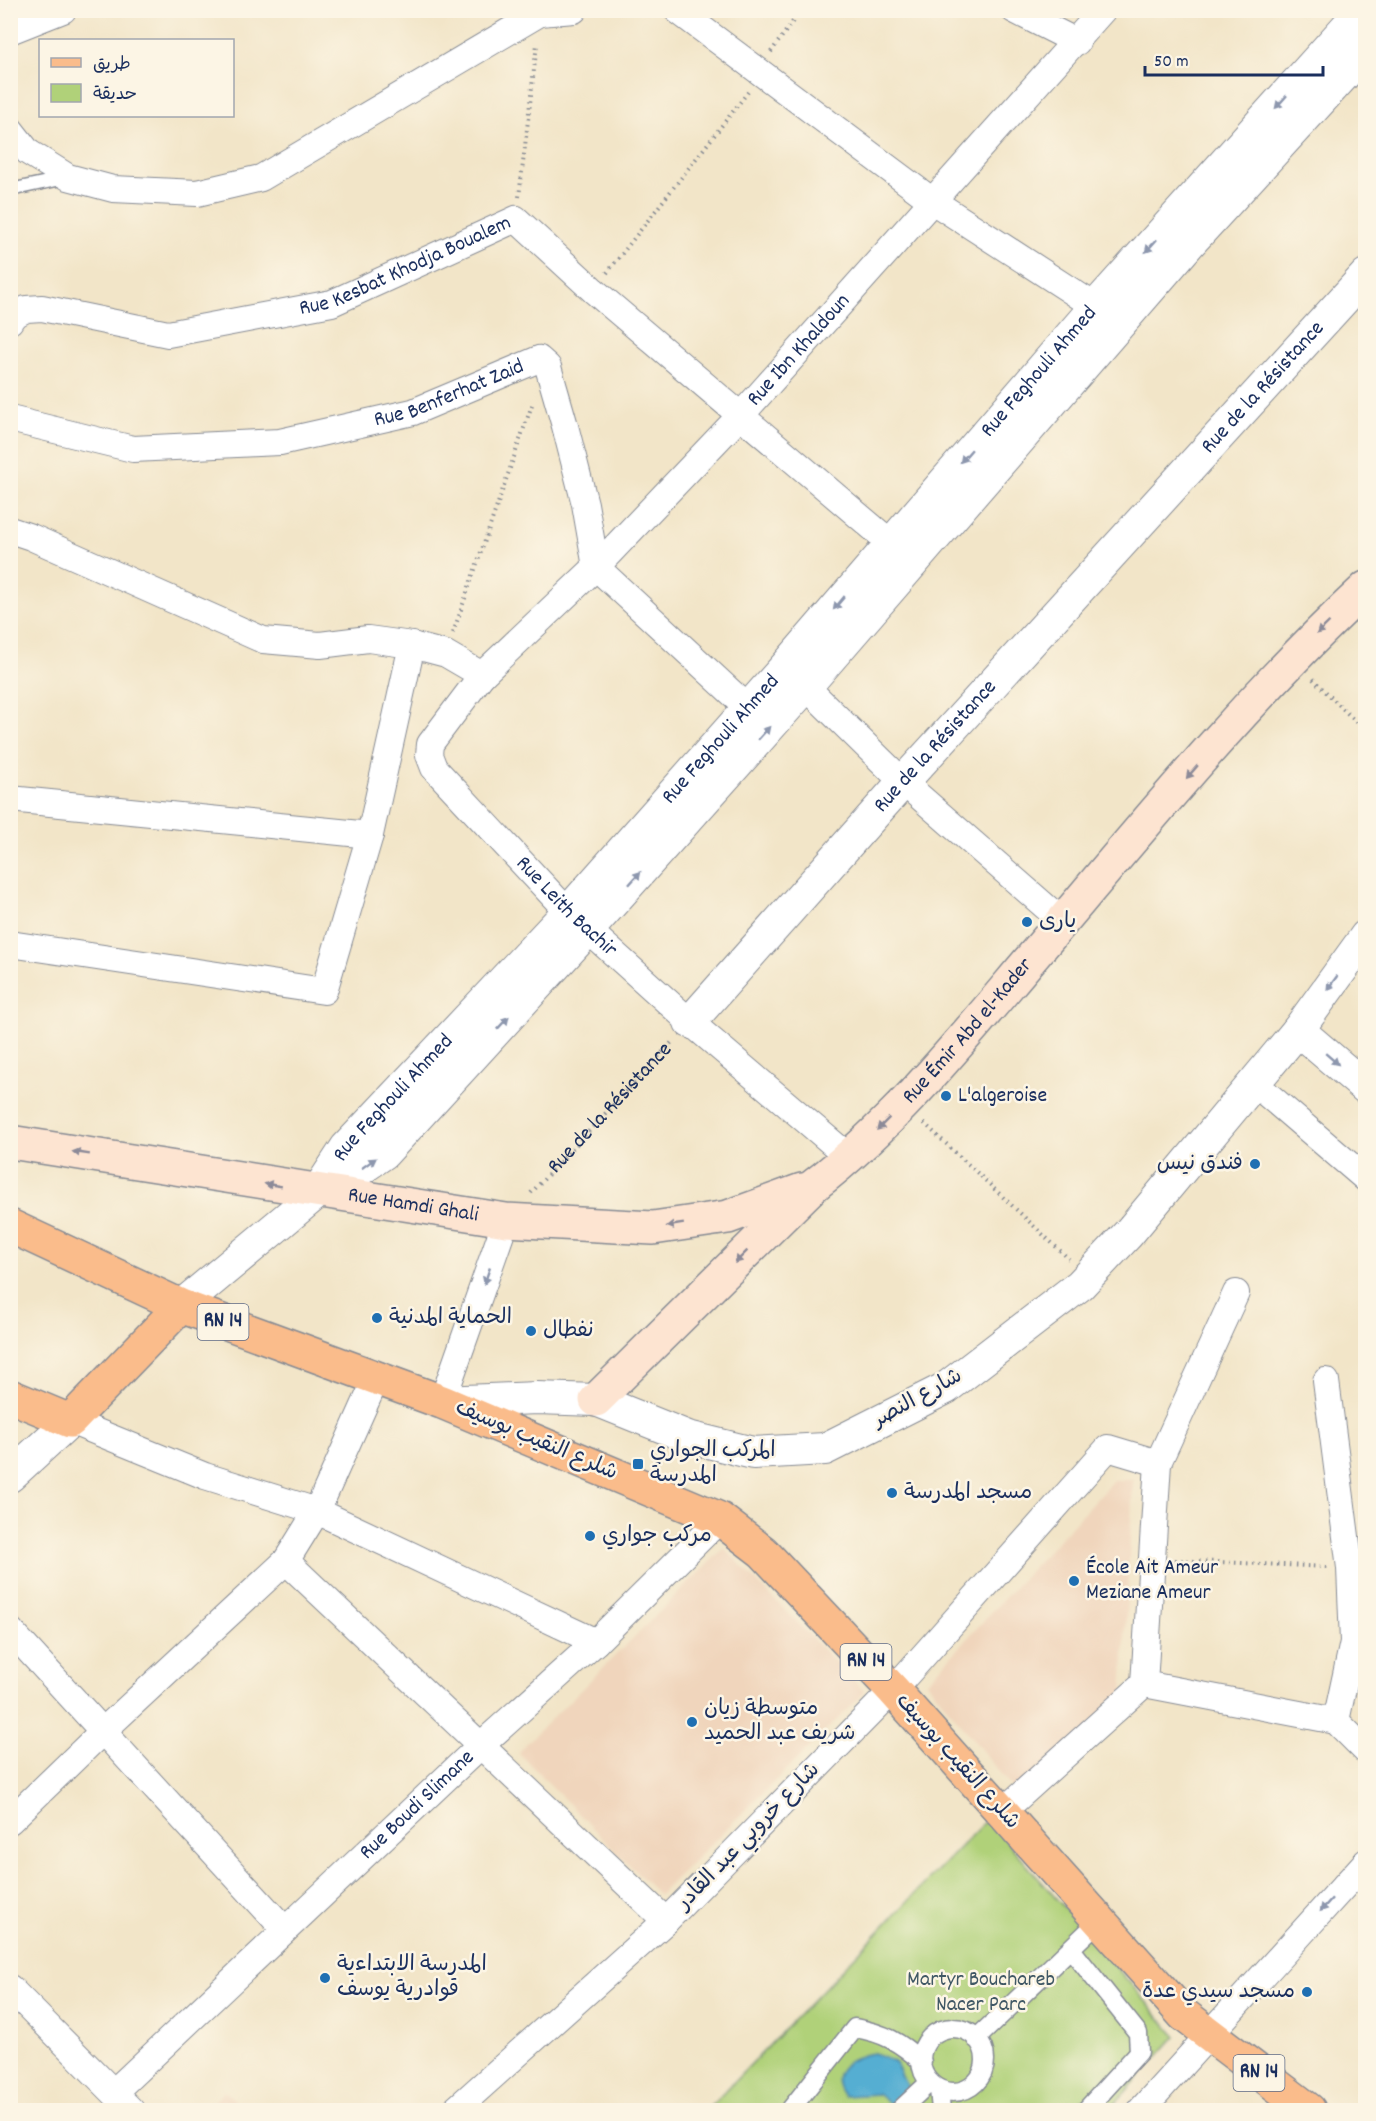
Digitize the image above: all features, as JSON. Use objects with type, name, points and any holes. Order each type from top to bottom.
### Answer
[{"type":"main road","name":"Rue Émir Abd el-Kader","points":[[596,1400],[812,1187],[850,1158],[930,1077],[1293,658],[1365,588]]},
{"type":"main road","name":"Rue Hamdi Ghali","points":[[10,1142],[506,1220],[653,1228],[729,1217],[812,1187]]},
{"type":"main road","name":"RN 14","points":[[10,1226],[181,1306],[442,1402]]},
{"type":"main road","points":[[10,1396],[70,1421],[181,1306]]},
{"type":"main road","name":"شلرع النقيب بوسيف","points":[[442,1402],[720,1519],[763,1552],[893,1690],[1184,2015],[1309,2110]]},
{"type":"street","points":[[10,32],[63,10]]},
{"type":"street","points":[[10,129],[28,152],[68,177],[112,189],[197,192],[261,178],[540,13],[574,10]]},
{"type":"street","points":[[677,10],[931,200],[1108,314]]},
{"type":"street","points":[[1014,10],[1077,42]]},
{"type":"street","name":"Rue Ibn Khaldoun","points":[[482,675],[596,567],[742,414],[931,200],[1077,42],[1103,10]]},
{"type":"street","name":"Rue Feghouli Ahmed","points":[[578,921],[796,676],[1108,314],[1362,10]]},
{"type":"street","name":"Rue Feghouli Ahmed","points":[[1108,314],[1365,51]]},
{"type":"street","name":"Rue Kesbat Khodja Boualem","points":[[19,315],[42,308],[168,334],[332,303],[516,219],[593,290],[902,552]]},
{"type":"street","name":"Rue de la Résistance","points":[[690,1022],[903,782],[1365,275]]},
{"type":"street","name":"Rue Benferhat Zaid","points":[[10,419],[133,449],[280,442],[414,412],[539,359],[548,367],[565,426],[585,504],[596,567]]},
{"type":"street","points":[[12,535],[263,640],[320,645],[368,639],[412,645],[446,654],[482,675]]},
{"type":"street","points":[[596,567],[748,708]]},
{"type":"street","points":[[10,944],[324,992],[370,836],[412,645]]},
{"type":"street","name":"Rue Leith Bachir","points":[[482,675],[430,744],[429,755],[434,768],[578,921],[690,1022],[850,1158]]},
{"type":"street","points":[[796,676],[903,782],[1063,921]]},
{"type":"street","name":"Rue Feghouli Ahmed","points":[[181,1306],[318,1192],[355,1173],[384,1153],[578,921],[748,708],[796,676]]},
{"type":"street","points":[[10,799],[370,836]]},
{"type":"street","name":"شارع النصر","points":[[442,1402],[537,1398],[596,1400],[688,1437],[753,1454],[825,1449],[946,1388],[1088,1277],[1128,1234],[1298,1030],[1365,936]]},
{"type":"street","points":[[1298,1030],[1365,1088]]},
{"type":"street","points":[[1254,1083],[1365,1179]]},
{"type":"street","points":[[442,1402],[506,1220]]},
{"type":"street","points":[[1002,1812],[1144,1684],[1158,1463],[1236,1293]]},
{"type":"street","points":[[10,1821],[286,1561],[316,1510],[377,1377]]},
{"type":"street","points":[[1326,1381],[1350,1568],[1353,1642],[1336,1721]]},
{"type":"street","points":[[10,1476],[70,1421],[205,1476],[316,1510],[596,1642]]},
{"type":"street","name":"شارع خروبي عبد القادر","points":[[455,2110],[666,1921],[893,1690],[1108,1448],[1158,1463]]},
{"type":"street","name":"Rue Boudi Slimane","points":[[115,2091],[480,1746],[596,1642],[720,1519]]},
{"type":"street","points":[[286,1561],[666,1921]]},
{"type":"street","points":[[10,1630],[285,1930]]},
{"type":"street","points":[[1144,1684],[1336,1721],[1365,1751]]},
{"type":"street","points":[[1141,2110],[1365,1862]]},
{"type":"street","points":[[976,2039],[1099,1921]]},
{"type":"street","points":[[1071,1949],[1138,2033],[1139,2052],[1086,2110]]},
{"type":"street","points":[[10,1988],[115,2091],[131,2110]]},
{"type":"street","points":[[790,2110],[855,2028],[880,2032],[908,2049],[922,2062],[941,2110]]},
{"type":"street","points":[[900,2110],[930,2087],[960,2091],[979,2080],[985,2059],[976,2039],[957,2029],[936,2033],[928,2041],[908,2049]]},
{"type":"street","points":[[922,2062],[928,2041]]},
{"type":"lane","points":[[10,190],[68,177]]},
{"type":"path","points":[[593,290],[762,74],[772,49],[801,10]]},
{"type":"path","points":[[516,219],[540,13]]},
{"type":"path","points":[[446,654],[534,398]]},
{"type":"path","points":[[1293,658],[1365,732]]},
{"type":"path","name":"Rue de la Résistance","points":[[506,1220],[690,1022]]},
{"type":"path","points":[[903,1104],[1088,1277]]},
{"type":"path","points":[[1172,1560],[1350,1568]]},
{"type":"shaded area","name":"École Ait Ameur Meziane Ameur","points":[[1114,1480],[1133,1480],[1121,1715],[1025,1804],[927,1682]]},
{"type":"shaded area","name":"متوسطة زيان شريف عبد الحميد","points":[[724,1548],[865,1692],[659,1895],[518,1752]]},
{"type":"shaded area","points":[[225,2091],[243,2110],[205,2110]]},
{"type":"green space","name":"Martyr Bouchareb Nacer Parc","points":[[987,1819],[1176,2036],[1109,2110],[707,2110]]},
{"type":"water","points":[[874,2053],[897,2066],[909,2089],[892,2106],[878,2094],[844,2096],[839,2087],[837,2079],[843,2066],[857,2057]]},
{"type":"place","name":"يارى","points":[[1027,922]]},
{"type":"place","name":"L'algeroise","points":[[946,1096]]},
{"type":"place","name":"فندق نيس","points":[[1255,1164]]},
{"type":"place","name":"الحماية المدنية","points":[[377,1318]]},
{"type":"place","name":"نفطال","points":[[531,1331]]},
{"type":"place","name":"المركب الجواري المدرسة","points":[[638,1464]]},
{"type":"place","name":"مسجد المدرسة","points":[[892,1493]]},
{"type":"place","name":"مركب جواري","points":[[590,1536]]},
{"type":"place","name":"École Ait Ameur Meziane Ameur","points":[[1074,1581]]},
{"type":"place","name":"متوسطة زيان شريف عبد الحميد","points":[[692,1722]]},
{"type":"place","name":"المدرسة الابتداءية قوادرية يوسف","points":[[325,1978]]},
{"type":"place","name":"مسجد سيدي عدة","points":[[1307,1992]]}]
